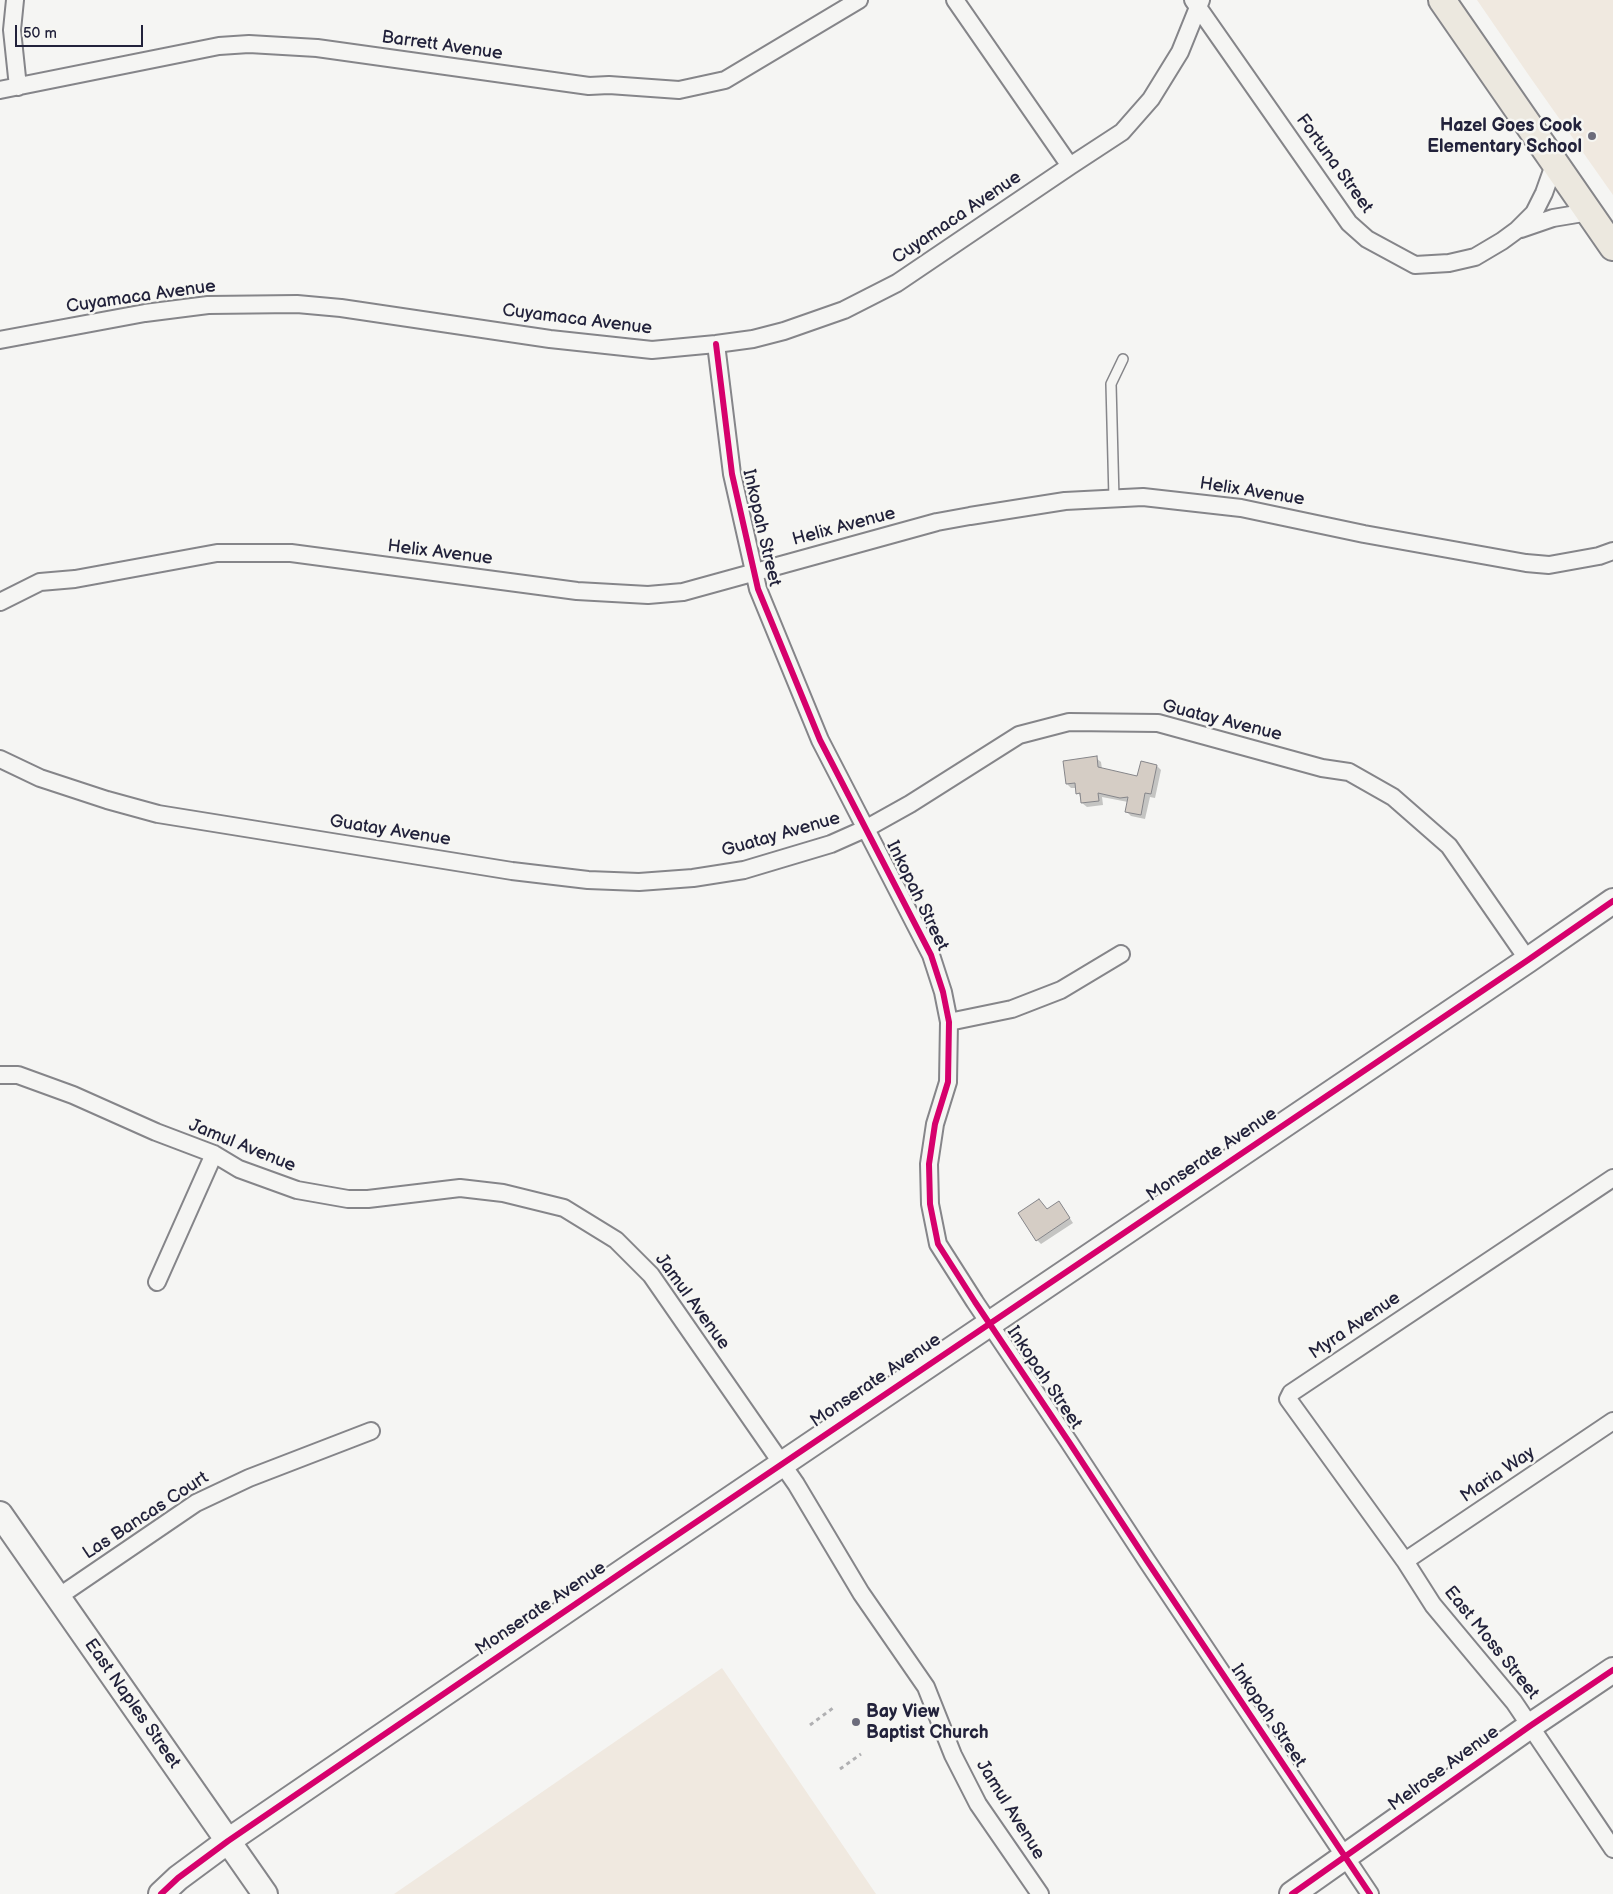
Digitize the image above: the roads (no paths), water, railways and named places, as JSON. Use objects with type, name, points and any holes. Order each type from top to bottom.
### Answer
[{"type":"main road","points":[[1442,0],[1613,247]]},
{"type":"street","points":[[15,0],[12,30],[18,87]]},
{"type":"street","name":"Barrett Avenue","points":[[0,90],[219,46],[249,44],[318,48],[589,86],[609,85],[679,90],[725,80],[859,0]]},
{"type":"street","points":[[955,0],[1070,166]]},
{"type":"street","name":"Cuyamaca Avenue","points":[[0,340],[145,313],[208,304],[297,304],[340,308],[535,336],[652,350],[753,339],[784,331],[844,310],[897,283],[1122,132],[1151,99],[1180,52],[1197,2]]},
{"type":"street","name":"Fortuna Street","points":[[1197,2],[1350,223],[1367,238],[1415,265],[1449,263],[1475,256],[1517,230],[1534,213],[1544,193],[1555,162]]},
{"type":"street","name":"Fortuna Street","points":[[1517,230],[1553,218],[1589,212]]},
{"type":"street","name":"Inkopah Street","points":[[716,344],[732,474],[758,589],[820,740],[932,955],[943,992],[949,1022],[948,1082],[931,1144],[929,1164],[930,1204],[938,1244],[1370,1894]]},
{"type":"street","name":"Helix Avenue","points":[[0,602],[40,582],[75,579],[217,553],[291,553],[577,591],[648,595],[683,592],[962,517],[1065,501],[1143,497],[1241,508],[1373,536],[1526,563],[1549,565],[1599,556],[1613,551]]},
{"type":"street","name":"Guatay Avenue","points":[[0,759],[40,778],[158,814],[512,871],[588,880],[639,882],[694,878],[744,870],[831,844],[867,828],[910,804],[1019,736],[1069,722],[1158,723],[1322,768],[1349,772],[1393,796],[1449,846],[1528,960]]},
{"type":"street","name":"Monserate Avenue","points":[[161,1894],[178,1878],[228,1842],[781,1463],[1528,960],[1613,900]]},
{"type":"street","points":[[949,1022],[1012,1009],[1061,990],[1121,954]]},
{"type":"street","name":"Jamul Avenue","points":[[0,1074],[18,1075],[73,1095],[156,1132],[214,1154],[239,1169],[297,1190],[348,1200],[460,1188],[503,1193],[564,1208],[616,1240],[651,1275],[796,1484],[861,1593],[926,1687],[953,1755],[978,1804],[1040,1894]]},
{"type":"street","points":[[158,1282],[214,1154]]},
{"type":"street","name":"Myra Avenue","points":[[1405,1561],[1288,1398],[1291,1393],[1613,1178]]},
{"type":"street","name":"Maria Way","points":[[1405,1561],[1613,1421]]},
{"type":"street","name":"Las Bancas Court","points":[[58,1597],[196,1503],[249,1478],[371,1431]]},
{"type":"street","name":"East Naples Street","points":[[0,1514],[265,1894]]},
{"type":"street","name":"East Moss Street","points":[[1405,1561],[1433,1606],[1514,1702],[1613,1849]]},
{"type":"street","name":"Melrose Avenue","points":[[1292,1894],[1346,1858],[1530,1726],[1613,1670]]},
{"type":"lane","points":[[1114,499],[1111,384],[1123,359]]},
{"type":"place","name":"Hazel Goes Cook Elementary School","points":[[1592,136]]},
{"type":"place","name":"Bay View Baptist Church","points":[[856,1722]]}]
